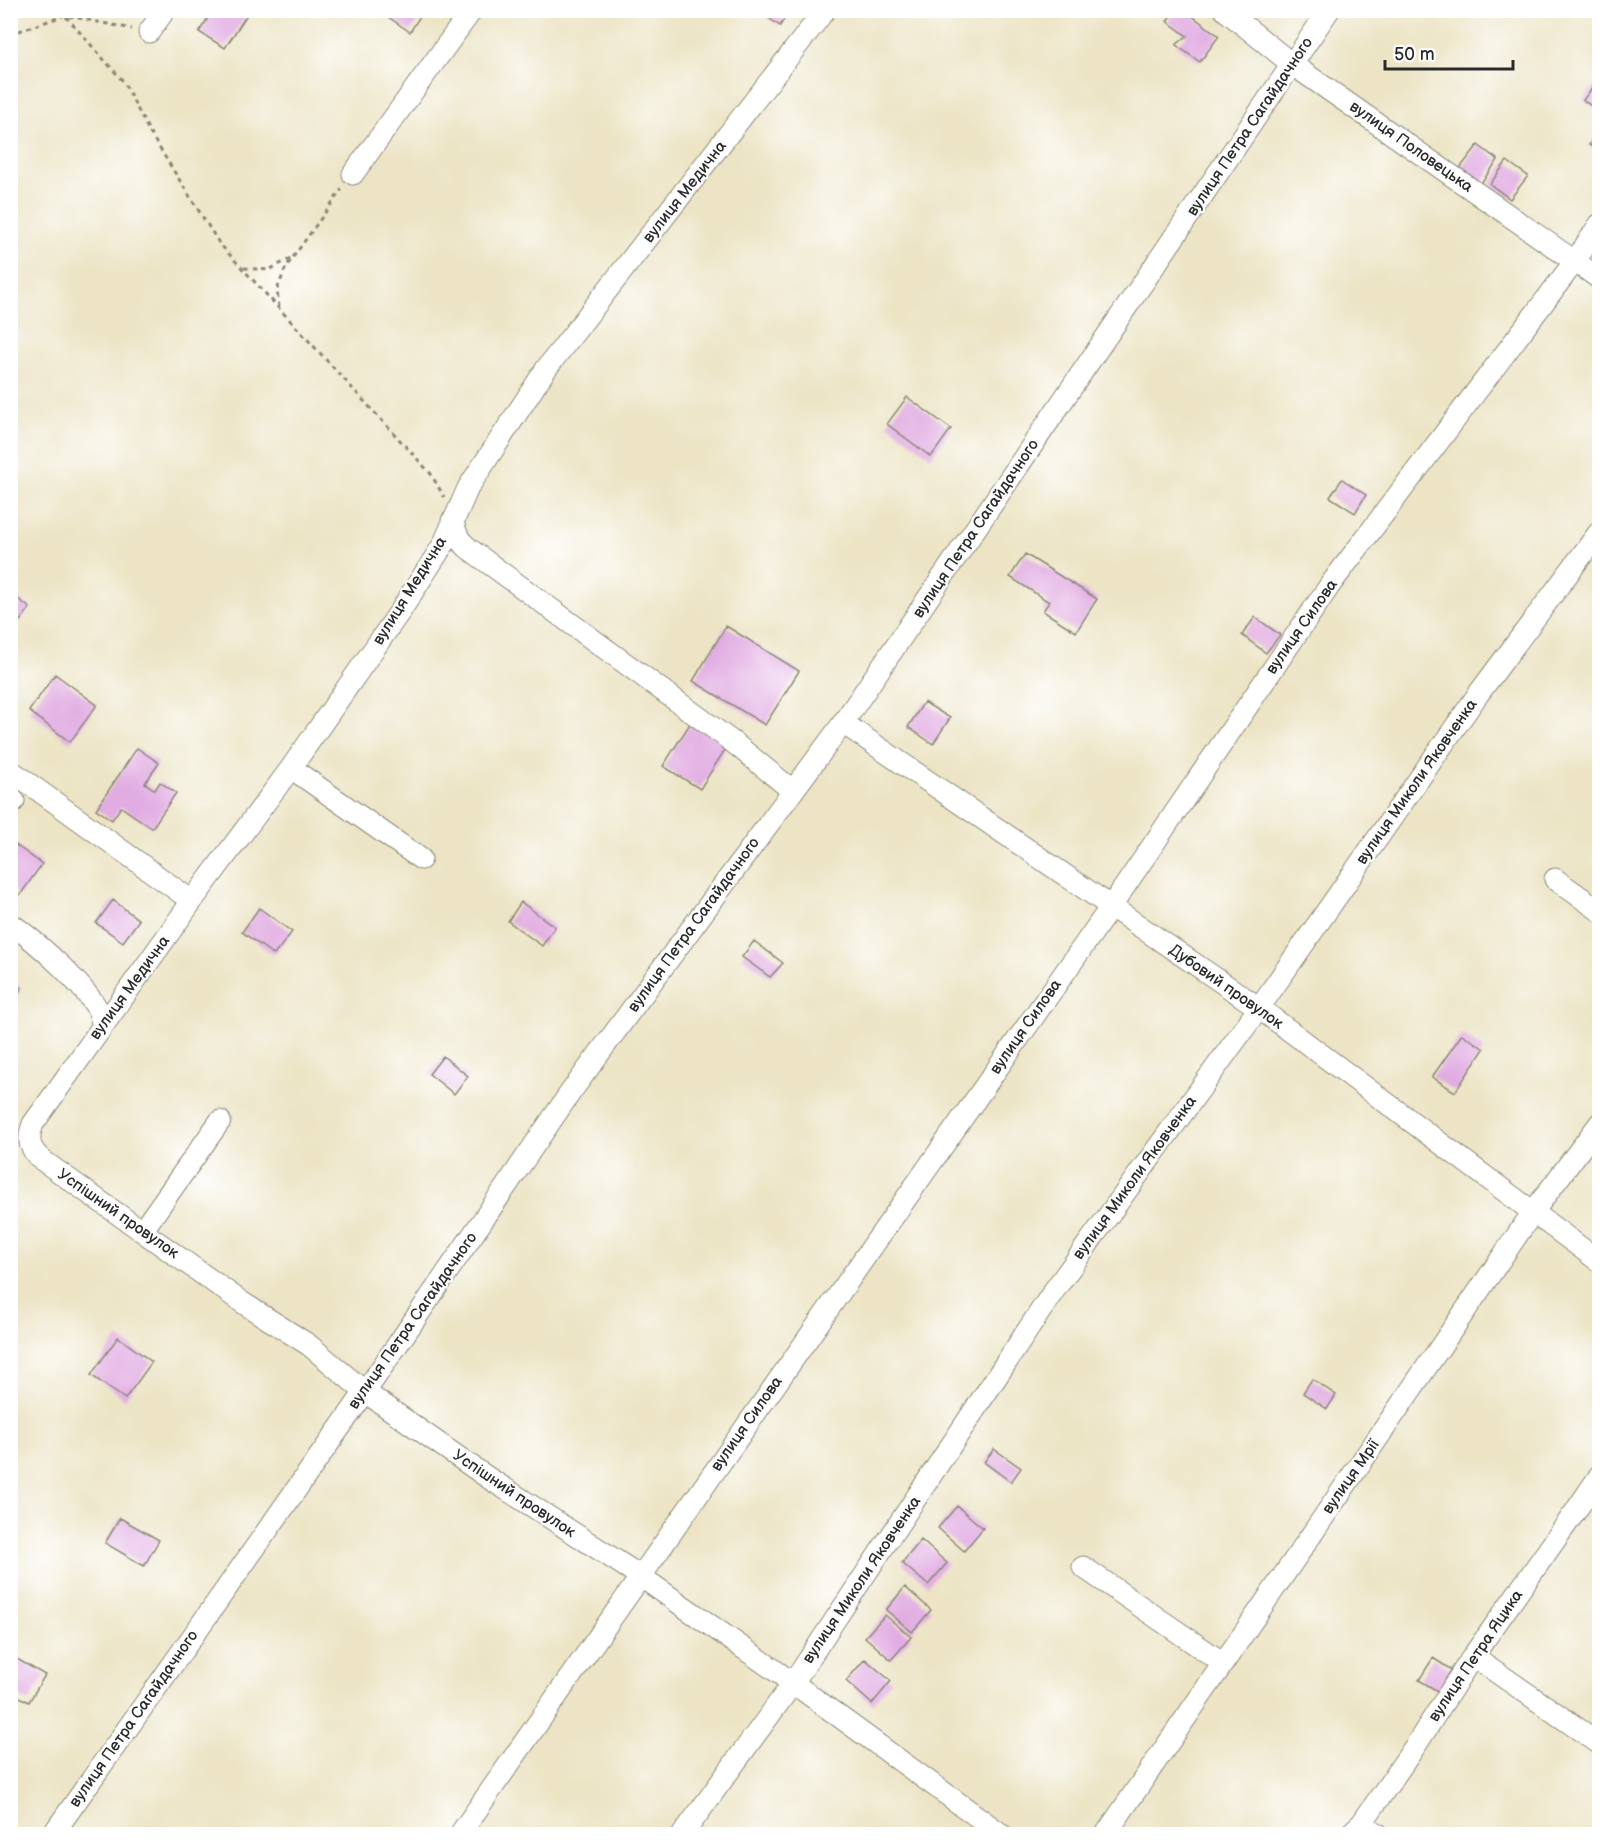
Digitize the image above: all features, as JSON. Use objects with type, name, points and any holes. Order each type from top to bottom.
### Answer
[{"type":"street","points":[[149,32],[165,10]]},
{"type":"street","points":[[353,174],[472,10]]},
{"type":"street","name":"вулиця Медична","points":[[31,1149],[28,1136],[33,1124],[192,901],[291,768],[407,601],[443,545],[468,488],[546,369],[825,10]]},
{"type":"street","name":"вулиця Половецька","points":[[1226,10],[1293,65],[1599,279]]},
{"type":"street","name":"вулиця Петра Сагайдачного","points":[[53,1834],[365,1392],[570,1093],[843,723],[1329,10]]},
{"type":"street","name":"вулиця Силова","points":[[460,1834],[1110,908],[1330,585],[1575,261],[1599,224]]},
{"type":"street","points":[[452,521],[459,539],[468,548],[734,743],[793,791]]},
{"type":"street","name":"вулиця Миколи Яковченка","points":[[683,1834],[793,1683],[1053,1292],[1259,1008],[1479,693],[1599,531]]},
{"type":"street","name":"Дубовий провулок","points":[[843,723],[1259,1008],[1599,1262]]},
{"type":"street","points":[[291,768],[421,859]]},
{"type":"street","points":[[10,770],[192,901]]},
{"type":"street","points":[[1555,879],[1599,911]]},
{"type":"street","points":[[10,923],[30,938],[70,976],[98,1009],[103,1025]]},
{"type":"street","points":[[142,1231],[220,1121]]},
{"type":"street","name":"вулиця Мрії","points":[[1106,1834],[1533,1212],[1599,1123]]},
{"type":"street","name":"Успішний провулок","points":[[31,1149],[42,1160],[243,1303],[309,1345],[365,1392],[487,1477],[640,1576],[793,1683],[1001,1834]]},
{"type":"street","name":"вулиця Петра Яцика","points":[[1363,1831],[1473,1656],[1599,1475]]},
{"type":"street","points":[[1083,1567],[1223,1663]]},
{"type":"street","points":[[1473,1656],[1599,1744]]},
{"type":"path","points":[[52,10],[64,15],[149,32]]},
{"type":"path","points":[[60,10],[123,81],[150,133],[219,243],[430,474],[444,494],[452,521]]},
{"type":"path","points":[[10,34],[64,15]]},
{"type":"path","points":[[280,309],[277,290],[286,267],[353,174]]},
{"type":"path","points":[[242,268],[269,270],[292,258]]},
{"type":"building","points":[[213,10],[250,10],[225,48],[199,32]]},
{"type":"building","points":[[378,10],[424,10],[410,32]]},
{"type":"building","points":[[757,10],[790,10],[780,26]]},
{"type":"building","points":[[1175,10],[1184,10],[1219,36],[1200,62],[1176,45],[1187,36],[1167,21]]},
{"type":"building","points":[[1600,78],[1600,112],[1583,100]]},
{"type":"building","points":[[1600,130],[1600,152],[1589,145]]},
{"type":"building","points":[[1478,145],[1498,160],[1481,183],[1460,168]]},
{"type":"building","points":[[1507,161],[1528,176],[1510,199],[1490,184]]},
{"type":"building","points":[[907,397],[951,429],[931,457],[887,424]]},
{"type":"building","points":[[1342,479],[1366,495],[1355,513],[1330,497]]},
{"type":"building","points":[[1025,554],[1097,599],[1076,632],[1043,611],[1049,602],[1010,577]]},
{"type":"building","points":[[10,593],[30,608],[20,621],[10,614]]},
{"type":"building","points":[[1255,617],[1280,635],[1266,653],[1242,635]]},
{"type":"building","points":[[726,626],[799,671],[765,725],[693,681]]},
{"type":"building","points":[[55,674],[97,705],[70,742],[29,711]]},
{"type":"building","points":[[924,702],[950,718],[933,744],[908,727]]},
{"type":"building","points":[[691,722],[728,745],[700,789],[663,766]]},
{"type":"building","points":[[137,748],[159,763],[145,783],[155,790],[160,782],[176,793],[152,828],[121,807],[112,820],[96,809]]},
{"type":"building","points":[[10,841],[42,864],[20,895],[10,888]]},
{"type":"building","points":[[113,900],[139,920],[123,942],[96,923]]},
{"type":"building","points":[[521,902],[555,927],[542,946],[508,921]]},
{"type":"building","points":[[259,908],[292,932],[274,955],[242,932]]},
{"type":"building","points":[[754,941],[783,963],[770,977],[742,957]]},
{"type":"building","points":[[10,980],[22,988],[10,1004]]},
{"type":"building","points":[[1462,1034],[1484,1049],[1455,1092],[1432,1077]]},
{"type":"building","points":[[443,1056],[468,1076],[454,1094],[429,1074]]},
{"type":"building","points":[[118,1337],[152,1362],[125,1399],[91,1375]]},
{"type":"building","points":[[1312,1379],[1336,1395],[1327,1409],[1303,1393]]},
{"type":"building","points":[[994,1449],[1021,1468],[1011,1482],[984,1462]]},
{"type":"building","points":[[957,1506],[983,1528],[964,1551],[938,1528]]},
{"type":"building","points":[[120,1518],[159,1540],[144,1566],[105,1543]]},
{"type":"building","points":[[921,1540],[947,1563],[928,1585],[902,1563]]},
{"type":"building","points":[[905,1587],[931,1610],[912,1632],[886,1610]]},
{"type":"building","points":[[885,1615],[911,1637],[891,1660],[865,1637]]},
{"type":"building","points":[[10,1655],[45,1675],[29,1702],[10,1692]]},
{"type":"building","points":[[1433,1658],[1453,1671],[1439,1692],[1419,1680]]},
{"type":"building","points":[[865,1659],[891,1681],[872,1704],[846,1681]]}]
